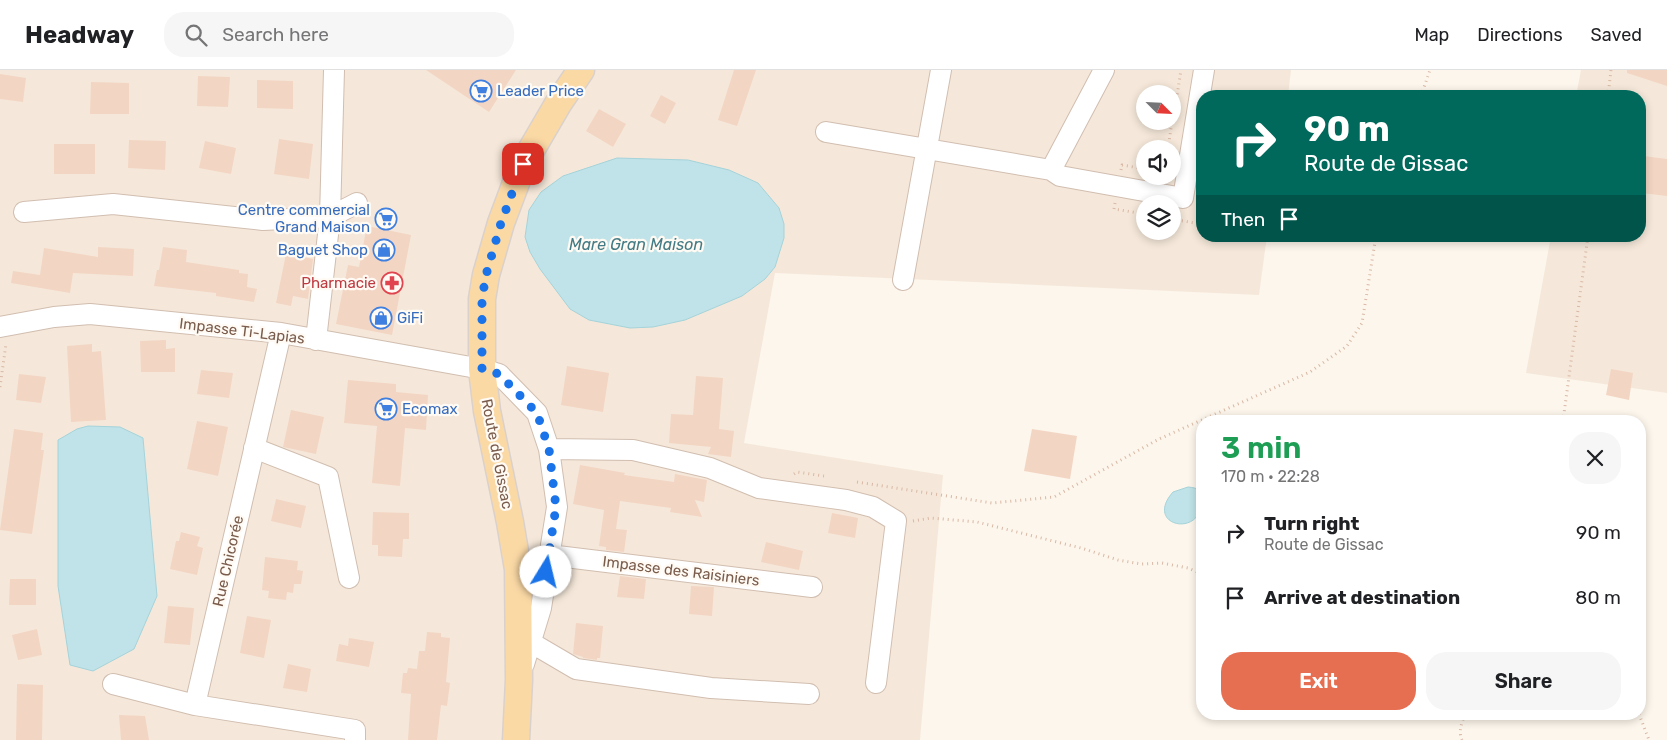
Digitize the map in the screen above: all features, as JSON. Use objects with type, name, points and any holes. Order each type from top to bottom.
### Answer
[{"type":"main road","name":"Route de Gissac","points":[[516,740],[518,569],[487,411],[482,369],[482,299],[486,275],[501,223],[523,164],[558,104],[581,70]]},
{"type":"street","points":[[316,340],[330,217],[334,70]]},
{"type":"street","points":[[903,280],[941,70]]},
{"type":"street","points":[[1051,170],[1104,70]]},
{"type":"street","points":[[1201,90],[1204,70]]},
{"type":"street","points":[[826,132],[1051,170],[1060,176],[1183,198],[1196,119]]},
{"type":"street","points":[[24,212],[112,204],[264,220],[330,217],[357,203]]},
{"type":"street","name":"Impasse Ti-Lapias","points":[[5,326],[54,317],[90,314],[281,334],[482,369],[499,374],[537,413],[549,449],[556,507],[541,608],[518,680]]},
{"type":"street","name":"Rue Chicorée","points":[[195,705],[281,334]]},
{"type":"street","points":[[254,448],[328,476],[349,578]]},
{"type":"street","points":[[549,449],[633,450],[710,468],[759,488],[846,500],[873,507],[896,521],[876,683]]},
{"type":"street","name":"Impasse des Raisiniers","points":[[549,554],[812,587]]},
{"type":"street","points":[[530,642],[576,669],[586,671],[711,688],[809,694]]},
{"type":"street","points":[[113,684],[195,705],[355,730],[355,740]]},
{"type":"path","points":[[1423,90],[1430,70]]},
{"type":"path","points":[[1609,90],[1611,70]]},
{"type":"path","points":[[1122,165],[1136,167]]},
{"type":"path","points":[[1181,221],[1196,223]]},
{"type":"path","points":[[1215,415],[1310,372],[1347,346],[1362,323],[1375,242]]},
{"type":"path","points":[[1563,415],[1587,242]]},
{"type":"path","points":[[0,387],[5,326]]},
{"type":"path","points":[[855,481],[992,503],[1054,497],[1159,440],[1196,423]]},
{"type":"path","points":[[775,490],[797,472],[826,476]]},
{"type":"path","points":[[896,521],[915,522],[931,518],[977,522],[1081,548],[1118,560],[1141,564],[1162,563],[1196,571]]},
{"type":"path","points":[[1462,720],[1460,737],[1462,740]]},
{"type":"path","points":[[1641,720],[1649,740]]},
{"type":"shaded area","points":[[0,70],[1291,70],[1289,90],[1196,90],[1196,242],[1266,242],[1259,295],[775,273],[744,443],[943,475],[920,740],[0,740]]},
{"type":"shaded area","points":[[1581,70],[1667,70],[1667,393],[1526,373],[1550,242],[1646,242],[1646,90],[1577,90]]},
{"type":"water","name":"Mare Gran Maison","points":[[617,158],[688,160],[729,170],[758,183],[779,208],[784,224],[784,238],[775,267],[765,279],[742,296],[685,320],[653,327],[630,328],[589,320],[570,309],[540,269],[530,252],[525,237],[529,210],[541,192],[563,176]]},
{"type":"water","points":[[88,426],[120,427],[143,438],[157,596],[134,649],[93,671],[70,665],[58,586],[58,440],[77,429]]},
{"type":"water","points":[[1188,487],[1196,489],[1196,517],[1193,520],[1185,524],[1169,520],[1165,513],[1166,504],[1173,492]]},
{"type":"building","name":"Leader Price","points":[[426,70],[516,70],[489,112]]},
{"type":"building","points":[[734,70],[756,70],[737,126],[718,120]]},
{"type":"building","points":[[1627,70],[1667,70],[1667,86],[1627,73]]},
{"type":"building","points":[[0,74],[26,78],[23,102],[0,99]]},
{"type":"building","points":[[198,76],[230,77],[228,107],[197,106]]},
{"type":"building","points":[[257,80],[293,81],[293,109],[257,108]]},
{"type":"building","points":[[91,82],[129,83],[129,114],[90,114]]},
{"type":"building","points":[[661,95],[676,103],[665,124],[650,116]]},
{"type":"building","points":[[599,109],[626,124],[613,147],[586,131]]},
{"type":"building","points":[[279,139],[313,144],[309,179],[274,174]]},
{"type":"building","points":[[129,140],[166,141],[165,170],[128,168]]},
{"type":"building","points":[[205,141],[236,148],[231,174],[199,168]]},
{"type":"building","points":[[54,144],[95,144],[95,174],[54,174]]},
{"type":"building","points":[[1646,156],[1667,159],[1667,196],[1646,193]]},
{"type":"building","points":[[367,226],[411,235],[392,335],[336,324],[348,265],[359,267]]},
{"type":"building","points":[[98,247],[134,249],[133,276],[73,273],[70,293],[11,283],[13,271],[40,275],[44,248],[98,257]]},
{"type":"building","points":[[163,247],[187,250],[186,262],[239,270],[239,273],[248,274],[247,287],[257,289],[254,302],[216,296],[216,293],[154,286]]},
{"type":"building","points":[[286,254],[313,259],[308,299],[293,296],[291,306],[276,303]]},
{"type":"building","points":[[166,340],[166,349],[175,348],[175,372],[141,372],[140,341]]},
{"type":"building","points":[[92,344],[92,352],[101,351],[106,420],[71,422],[67,346]]},
{"type":"building","points":[[567,366],[609,373],[603,412],[561,405]]},
{"type":"building","points":[[1611,369],[1633,373],[1629,400],[1606,395]]},
{"type":"building","points":[[201,370],[233,373],[229,398],[197,394]]},
{"type":"building","points":[[19,374],[46,377],[41,403],[16,400]]},
{"type":"building","points":[[696,376],[723,378],[719,429],[734,431],[731,457],[708,454],[711,447],[669,443],[671,414],[693,415]]},
{"type":"building","name":"Ecomax","points":[[348,380],[396,384],[396,392],[428,395],[426,430],[405,428],[400,486],[372,483],[377,426],[344,423]]},
{"type":"building","points":[[291,410],[324,417],[316,454],[283,447]]},
{"type":"building","points":[[197,421],[228,427],[218,476],[187,469]]},
{"type":"building","points":[[14,429],[43,433],[41,450],[44,450],[32,534],[0,530]]},
{"type":"building","points":[[1032,429],[1077,436],[1070,479],[1024,471]]},
{"type":"building","points":[[580,465],[625,473],[624,475],[674,482],[675,474],[707,480],[704,502],[695,500],[702,517],[670,512],[671,508],[620,501],[616,529],[627,530],[624,552],[606,550],[606,547],[599,546],[604,510],[573,504]]},
{"type":"building","points":[[276,499],[306,506],[301,528],[271,521]]},
{"type":"building","points":[[373,512],[409,513],[409,539],[403,539],[402,557],[378,556],[378,545],[372,545]]},
{"type":"building","points":[[832,513],[858,518],[855,538],[828,533]]},
{"type":"building","points":[[181,532],[200,537],[197,546],[203,548],[197,575],[170,569],[176,541],[179,541]]},
{"type":"building","points":[[766,542],[803,551],[799,570],[761,562]]},
{"type":"building","points":[[265,557],[298,561],[297,570],[303,571],[301,584],[294,584],[293,593],[287,592],[286,600],[268,598],[269,591],[262,590]]},
{"type":"building","points":[[620,576],[646,579],[644,599],[617,597]]},
{"type":"building","points":[[10,579],[36,579],[36,605],[9,605]]},
{"type":"building","points":[[691,586],[714,587],[712,616],[689,614]]},
{"type":"building","points":[[168,606],[194,608],[190,645],[164,643]]},
{"type":"building","points":[[247,616],[271,620],[264,658],[240,653]]},
{"type":"building","points":[[576,623],[603,626],[600,658],[597,658],[597,660],[573,654]]},
{"type":"building","points":[[37,629],[42,655],[18,660],[12,635]]},
{"type":"building","points":[[427,632],[441,633],[441,637],[450,638],[446,682],[450,683],[447,706],[441,705],[437,740],[408,740],[411,694],[401,693],[403,673],[407,673],[408,668],[417,669],[419,651],[425,651]]},
{"type":"building","points":[[349,638],[374,642],[369,667],[336,661],[339,644],[348,646]]},
{"type":"building","points":[[288,664],[311,669],[307,692],[283,688]]},
{"type":"building","points":[[17,684],[43,685],[42,740],[16,740]]},
{"type":"building","points":[[119,715],[145,716],[149,740],[121,740]]},
{"type":"place","name":"Leader Price","points":[[481,91]]},
{"type":"place","name":"Centre commercial Grand Maison","points":[[386,219]]},
{"type":"place","name":"Baguet Shop","points":[[384,250]]},
{"type":"place","name":"Pharmacie","points":[[392,283]]},
{"type":"place","name":"GiFi","points":[[381,318]]},
{"type":"place","name":"Ecomax","points":[[386,409]]},
{"type":"route","points":[[523,164],[501,223],[486,275],[482,299],[482,369],[499,374],[537,413],[549,449],[556,507],[546,572]]}]
